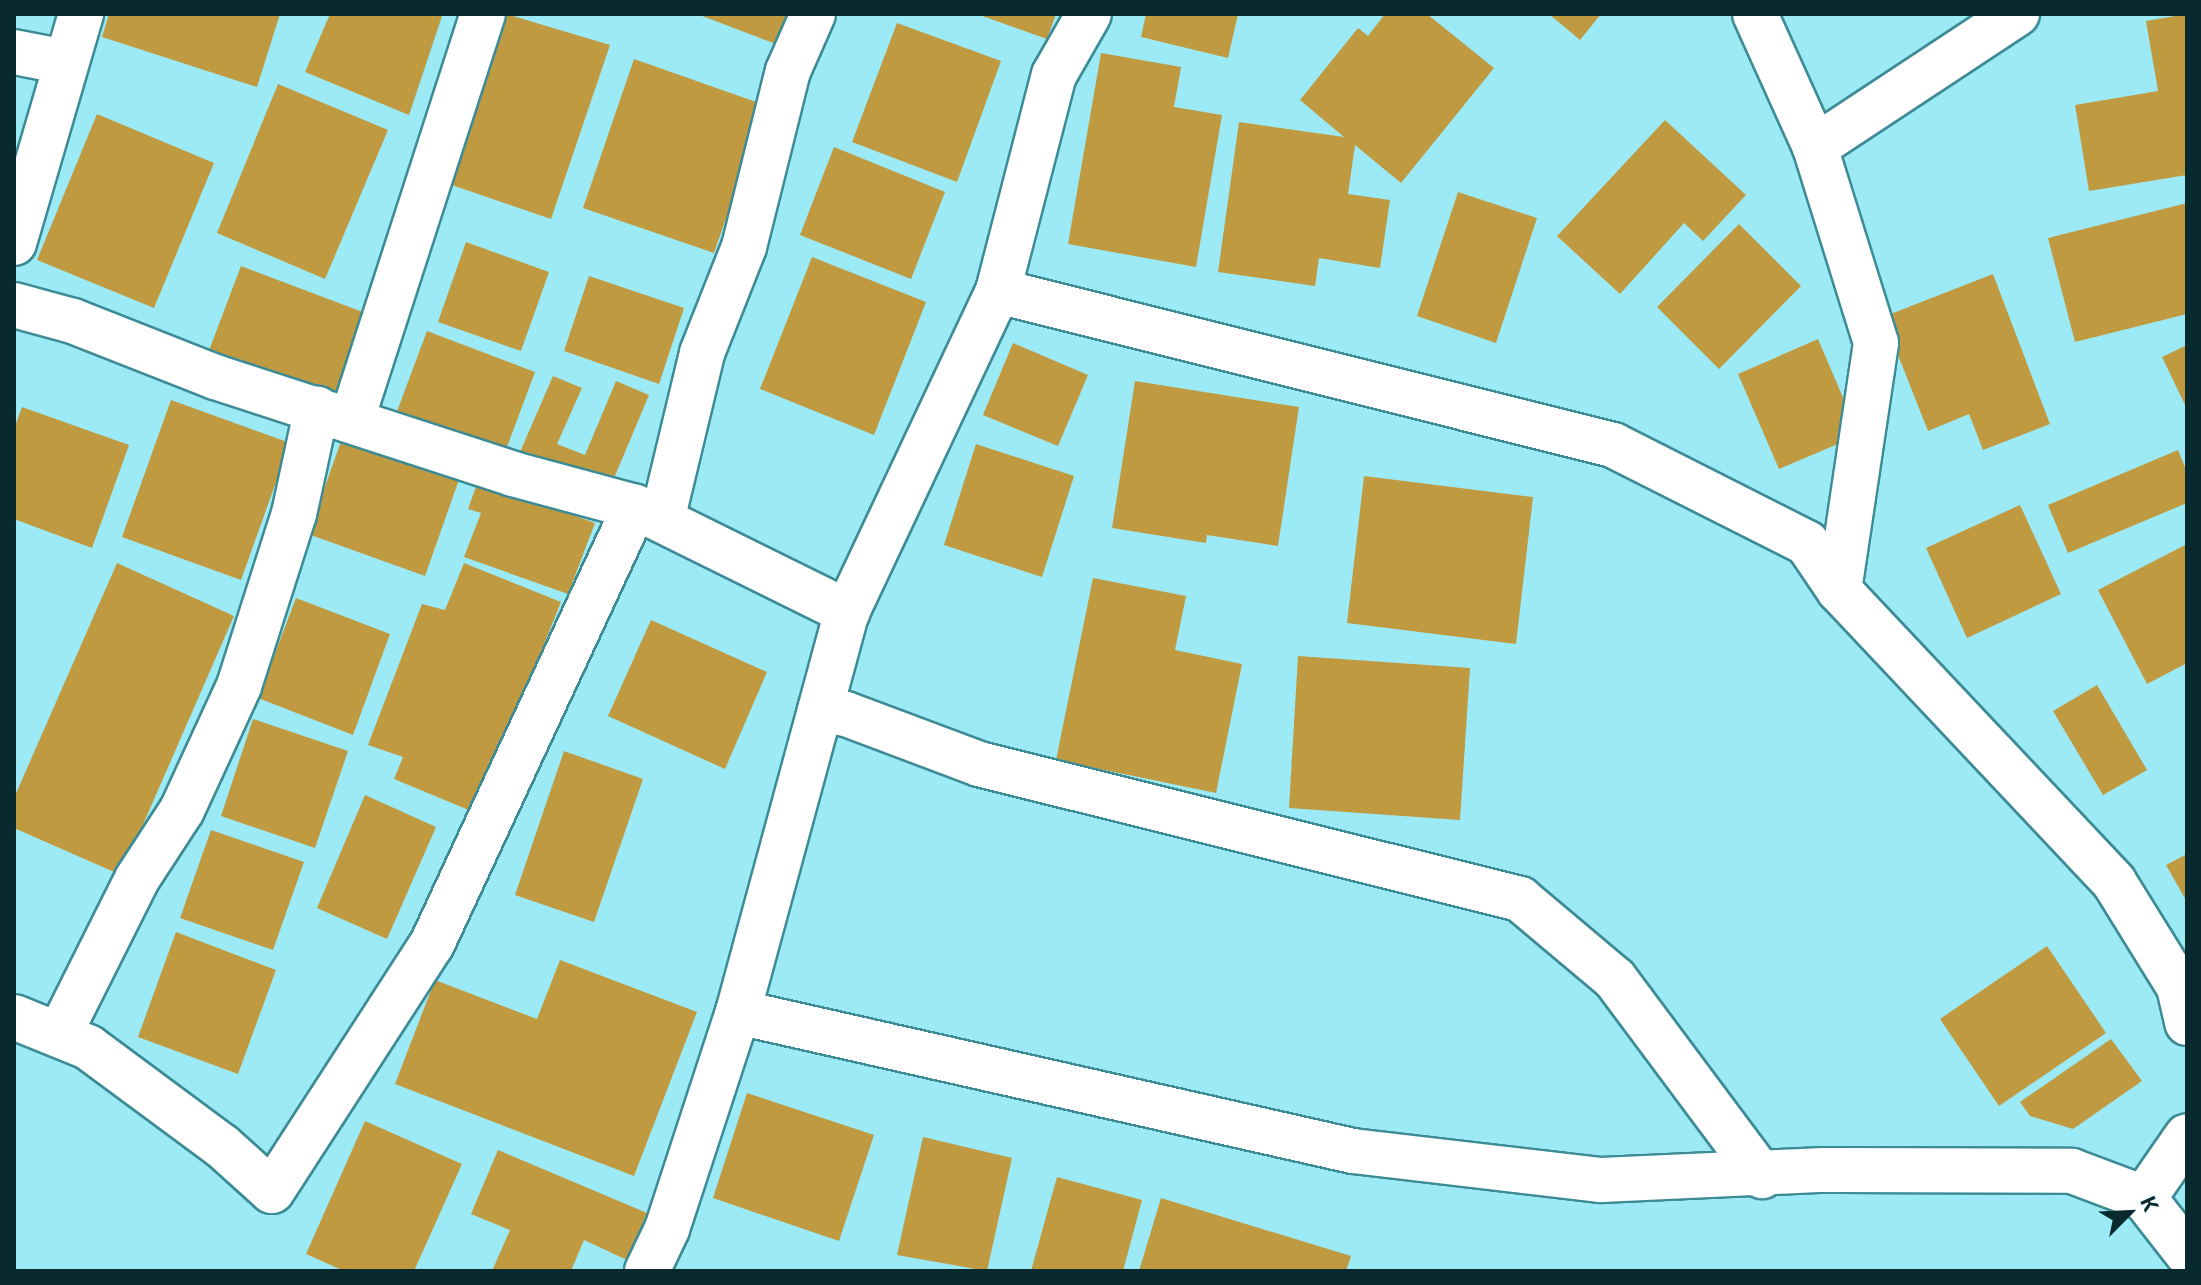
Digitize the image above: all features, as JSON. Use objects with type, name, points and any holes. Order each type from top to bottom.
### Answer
[{"type":"street","points":[[14,243],[81,14]]},
{"type":"street","points":[[60,1033],[137,879],[182,810],[239,686],[294,514],[335,414],[483,14]]},
{"type":"street","points":[[14,1017],[60,1033],[88,1047],[222,1146],[272,1191],[432,944],[648,513],[702,353],[744,247],[788,71],[813,14]]},
{"type":"street","points":[[647,1271],[667,1229],[738,1012],[847,612],[998,291],[1054,75],[1089,14]]},
{"type":"street","points":[[1755,14],[1815,147],[1876,343],[1839,590]]},
{"type":"street","points":[[1815,147],[2017,14]]},
{"type":"street","points":[[14,52],[66,62]]},
{"type":"street","points":[[998,291],[1613,445],[1807,543],[1839,590],[2114,882],[2179,987],[2187,1023]]},
{"type":"street","points":[[14,305],[73,321],[215,377],[513,474],[648,513],[847,612]]},
{"type":"street","points":[[820,710],[846,714],[979,764],[1520,899],[1615,979],[1762,1176]]},
{"type":"street","points":[[738,1012],[1353,1151],[1601,1180],[1762,1176],[1824,1170],[2072,1171],[2144,1198],[2187,1253]]},
{"type":"street","points":[[2144,1198],[2187,1136]]},
{"type":"building","points":[[109,14],[280,14],[257,87],[102,37]]},
{"type":"building","points":[[330,14],[442,16],[409,115],[305,72]]},
{"type":"building","points":[[506,14],[610,45],[551,219],[449,184]]},
{"type":"building","points":[[697,14],[796,14],[784,47]]},
{"type":"building","points":[[977,14],[1056,14],[1047,39]]},
{"type":"building","points":[[1146,14],[1238,14],[1228,58],[1141,37]]},
{"type":"building","points":[[1385,14],[1427,14],[1494,68],[1401,183],[1355,145],[1348,194],[1390,200],[1380,268],[1319,258],[1315,286],[1218,272],[1239,122],[1344,137],[1300,100],[1358,28],[1368,36]]},
{"type":"building","points":[[1549,14],[1601,14],[1580,40]]},
{"type":"building","points":[[2187,14],[2187,175],[2089,191],[2075,105],[2158,91],[2146,21]]},
{"type":"building","points":[[897,23],[1001,61],[957,182],[852,142]]},
{"type":"building","points":[[1101,53],[1181,67],[1174,107],[1222,115],[1196,267],[1068,244]]},
{"type":"building","points":[[634,59],[765,105],[714,253],[583,208]]},
{"type":"building","points":[[278,84],[388,130],[325,279],[217,233]]},
{"type":"building","points":[[97,114],[214,163],[154,308],[37,260]]},
{"type":"building","points":[[1665,120],[1746,195],[1703,241],[1684,223],[1620,294],[1557,236]]},
{"type":"building","points":[[834,147],[945,192],[911,279],[800,235]]},
{"type":"building","points":[[1458,192],[1537,218],[1496,343],[1417,316]]},
{"type":"building","points":[[2187,203],[2187,314],[2075,342],[2048,238]]},
{"type":"building","points":[[1739,224],[1801,286],[1719,369],[1657,307]]},
{"type":"building","points":[[466,242],[549,272],[521,351],[438,322]]},
{"type":"building","points":[[812,257],[926,302],[874,435],[760,389]]},
{"type":"building","points":[[241,266],[368,314],[336,402],[208,353]]},
{"type":"building","points":[[1993,274],[2050,424],[1983,450],[1969,414],[1928,431],[1883,317]]},
{"type":"building","points":[[589,276],[684,308],[659,384],[564,351]]},
{"type":"building","points":[[427,331],[535,372],[504,455],[396,414]]},
{"type":"building","points":[[1818,339],[1859,435],[1779,469],[1738,374]]},
{"type":"building","points":[[1013,343],[1088,375],[1058,446],[983,415]]},
{"type":"building","points":[[2187,345],[2187,409],[2162,357]]},
{"type":"building","points":[[553,376],[582,388],[557,444],[585,455],[616,381],[649,395],[609,490],[520,452]]},
{"type":"building","points":[[1135,381],[1299,407],[1278,546],[1207,535],[1206,543],[1112,528]]},
{"type":"building","points":[[171,400],[290,443],[241,580],[122,537]]},
{"type":"building","points":[[22,407],[129,445],[92,548],[14,519],[14,429]]},
{"type":"building","points":[[344,433],[461,474],[425,576],[308,534]]},
{"type":"building","points":[[976,444],[1074,476],[1042,577],[944,545]]},
{"type":"building","points":[[2178,450],[2187,472],[2187,503],[2068,553],[2048,505]]},
{"type":"building","points":[[1364,476],[1533,497],[1516,644],[1347,623]]},
{"type":"building","points":[[478,481],[595,523],[568,594],[464,557],[481,513],[468,509]]},
{"type":"building","points":[[2020,505],[2061,594],[1967,638],[1926,548]]},
{"type":"building","points":[[2187,544],[2187,663],[2147,684],[2098,590]]},
{"type":"building","points":[[117,563],[234,616],[121,875],[14,828],[14,798]]},
{"type":"building","points":[[464,563],[561,602],[476,813],[394,779],[403,757],[368,745],[422,604],[445,610]]},
{"type":"building","points":[[1093,578],[1186,596],[1175,650],[1242,664],[1216,793],[1056,760]]},
{"type":"building","points":[[296,598],[390,634],[353,735],[258,698]]},
{"type":"building","points":[[651,620],[767,672],[725,769],[608,716]]},
{"type":"building","points":[[1298,656],[1470,668],[1460,820],[1289,808]]},
{"type":"building","points":[[2097,685],[2147,770],[2103,795],[2053,711]]},
{"type":"building","points":[[253,719],[348,751],[315,848],[221,816]]},
{"type":"building","points":[[564,751],[643,779],[594,922],[515,895]]},
{"type":"building","points":[[365,795],[436,827],[387,939],[317,908]]},
{"type":"building","points":[[211,830],[304,862],[273,950],[180,918]]},
{"type":"building","points":[[2187,854],[2187,902],[2166,865]]},
{"type":"building","points":[[176,932],[276,970],[238,1074],[138,1037]]},
{"type":"building","points":[[2047,946],[2106,1033],[1999,1106],[1940,1019]]},
{"type":"building","points":[[560,960],[697,1012],[634,1176],[395,1084],[435,980],[537,1019]]},
{"type":"building","points":[[2111,1039],[2142,1081],[2073,1129],[2030,1116],[2020,1102]]},
{"type":"building","points":[[747,1093],[874,1135],[839,1241],[713,1198]]},
{"type":"building","points":[[365,1121],[462,1164],[414,1271],[344,1271],[306,1254]]},
{"type":"building","points":[[923,1137],[1012,1158],[987,1271],[897,1255]]},
{"type":"building","points":[[498,1150],[647,1213],[627,1260],[584,1240],[571,1271],[492,1271],[510,1230],[471,1214]]},
{"type":"building","points":[[1057,1177],[1142,1200],[1123,1271],[1031,1271]]},
{"type":"building","points":[[1161,1198],[1351,1256],[1346,1271],[1139,1271]]}]
